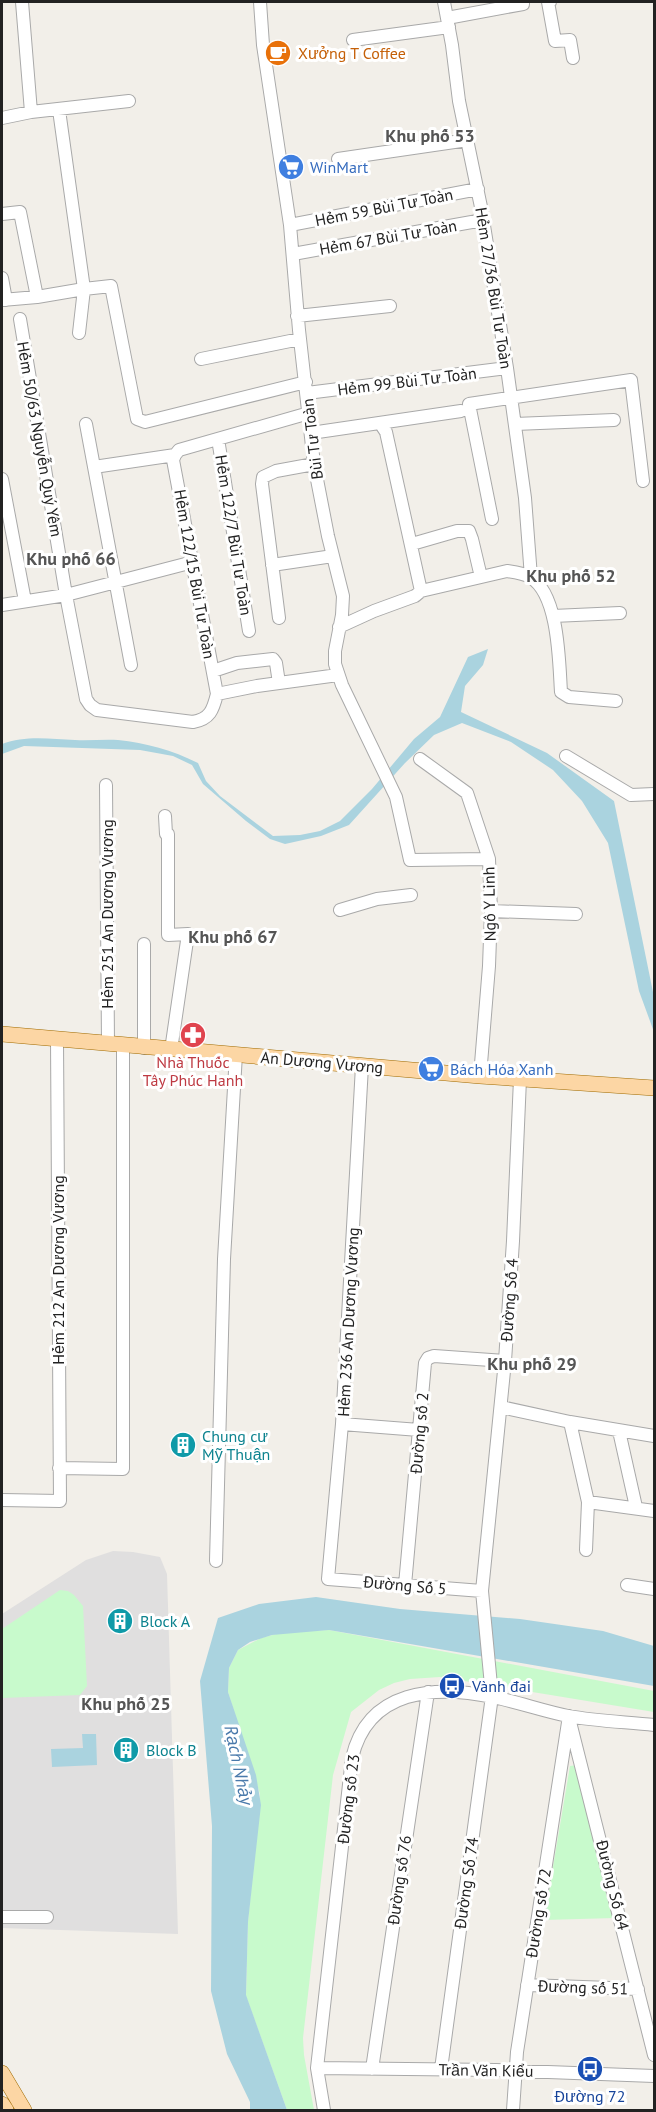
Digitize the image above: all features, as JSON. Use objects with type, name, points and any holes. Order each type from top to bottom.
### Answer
[{"type":"main road","name":"An Dương Vương","points":[[2,1034],[144,1048],[649,1088]]},
{"type":"main road","points":[[2,2073],[24,2110]]},
{"type":"main road","points":[[2,2104],[6,2110]]},
{"type":"street","points":[[22,2],[31,111]]},
{"type":"street","name":"Bùi Tư Toàn","points":[[260,2],[263,45],[290,225],[297,316],[314,464],[343,596],[335,651],[338,675],[392,785],[410,860],[489,859]]},
{"type":"street","name":"Hẻm 27/36 Bùi Tư Toàn","points":[[444,2],[459,101],[478,189],[507,368],[525,498],[531,578]]},
{"type":"street","points":[[353,40],[448,22],[523,4],[523,2]]},
{"type":"street","points":[[550,2],[548,2],[555,41],[570,39],[573,58]]},
{"type":"street","points":[[2,118],[31,111],[59,110],[129,101]]},
{"type":"street","points":[[59,110],[84,289],[79,333]]},
{"type":"street","points":[[338,159],[468,140]]},
{"type":"street","name":"Hẻm 59 Bùi Tư Toàn","points":[[290,225],[478,189]]},
{"type":"street","points":[[2,214],[20,212],[37,297]]},
{"type":"street","name":"Hẻm 67 Bùi Tư Toàn","points":[[293,254],[483,220]]},
{"type":"street","points":[[2,278],[4,300],[84,289]]},
{"type":"street","name":"Hẻm 99 Bùi Tư Toàn","points":[[84,289],[111,286],[137,419],[144,422],[306,388],[507,368]]},
{"type":"street","points":[[297,316],[390,306]]},
{"type":"street","name":"Hẻm 50/63 Nguyễn Quý Yêm","points":[[20,319],[66,595],[86,699],[97,711],[194,722],[210,715],[217,694]]},
{"type":"street","points":[[201,359],[300,339]]},
{"type":"street","points":[[492,519],[470,404],[631,380],[643,481]]},
{"type":"street","points":[[311,433],[461,411]]},
{"type":"street","points":[[94,467],[175,455],[179,450],[309,413]]},
{"type":"street","points":[[515,424],[614,420]]},
{"type":"street","points":[[380,423],[386,432],[421,591]]},
{"type":"street","points":[[86,424],[131,665]]},
{"type":"street","name":"Hẻm 122/7 Bùi Tư Toàn","points":[[218,439],[249,631]]},
{"type":"street","name":"Hẻm 122/15 Bùi Tư Toàn","points":[[175,455],[173,460],[217,694]]},
{"type":"street","points":[[279,618],[263,477],[314,464]]},
{"type":"street","points":[[2,479],[25,601]]},
{"type":"street","points":[[412,544],[457,531],[469,531],[481,577]]},
{"type":"street","points":[[272,565],[333,556]]},
{"type":"street","points":[[2,605],[66,595],[194,562]]},
{"type":"street","points":[[339,627],[415,596],[421,591],[507,571],[531,578],[545,595],[553,616],[561,692],[564,696],[616,701]]},
{"type":"street","points":[[553,616],[620,613]]},
{"type":"street","points":[[213,671],[237,663],[273,659],[276,663],[279,683]]},
{"type":"street","points":[[217,694],[338,675]]},
{"type":"street","points":[[566,756],[631,795],[654,794]]},
{"type":"street","name":"Ngô Y Linh","points":[[420,759],[467,793],[489,859],[491,911],[480,1076]]},
{"type":"street","name":"Hẻm 251 An Dương Vương","points":[[59,1468],[123,1468],[116,1045],[106,785]]},
{"type":"street","points":[[165,816],[166,834],[168,834],[168,935],[188,934],[171,1050]]},
{"type":"street","points":[[340,910],[377,899],[411,895]]},
{"type":"street","points":[[491,911],[576,914]]},
{"type":"street","points":[[144,944],[144,1048]]},
{"type":"street","name":"Hẻm 212 An Dương Vương","points":[[2,1500],[60,1501],[57,1040]]},
{"type":"street","points":[[216,1561],[224,1260],[236,1054]]},
{"type":"street","name":"Hẻm 236 An Dương Vương","points":[[328,1579],[342,1424],[362,1066]]},
{"type":"street","name":"Đường Số 4","points":[[483,1597],[505,1361],[520,1079]]},
{"type":"street","name":"Đường số 2","points":[[405,1585],[425,1363],[428,1358],[434,1356],[505,1361]]},
{"type":"street","points":[[501,1407],[570,1422],[654,1436]]},
{"type":"street","points":[[570,1422],[588,1502],[586,1550]]},
{"type":"street","points":[[342,1424],[419,1430]]},
{"type":"street","points":[[619,1431],[636,1507]]},
{"type":"street","points":[[588,1502],[654,1511]]},
{"type":"street","name":"Đường Số 5","points":[[328,1579],[405,1585],[483,1597]]},
{"type":"street","points":[[627,1585],[654,1589]]},
{"type":"street","name":"Đường Số 74","points":[[441,2069],[492,1696],[483,1597]]},
{"type":"street","name":"Đường số 23","points":[[324,2110],[317,2068],[355,1744],[362,1729],[371,1718],[382,1708],[396,1701],[428,1692],[455,1692],[492,1696],[568,1716],[654,1725]]},
{"type":"street","name":"Đường số 76","points":[[372,2069],[428,1692]]},
{"type":"street","name":"Đường số 72","points":[[513,2110],[514,2071],[568,1716]]},
{"type":"street","name":"Đường Số 64","points":[[568,1716],[654,2055]]},
{"type":"street","points":[[2,1917],[47,1917]]},
{"type":"street","name":"Đường số 51","points":[[527,1985],[638,1989]]},
{"type":"street","name":"Trần Văn Kiểu","points":[[317,2068],[441,2069],[654,2076]]},
{"type":"shaded area","points":[[113,1551],[160,1557],[167,1574],[178,1934],[2,1928],[2,1614],[86,1560]]},
{"type":"green space","points":[[60,1590],[74,1595],[83,1606],[87,1686],[80,1695],[2,1698],[2,1629]]},
{"type":"green space","points":[[329,1630],[654,1691],[654,1712],[440,1677],[410,1679],[394,1683],[379,1690],[351,1712],[333,1775],[303,2038],[314,2110],[287,2110],[246,1996],[248,1922],[260,1794],[228,1692],[229,1668],[238,1650],[261,1638],[284,1632]]},
{"type":"green space","points":[[578,1765],[615,1918],[544,1920],[570,1766]]},
{"type":"water","points":[[488,649],[483,665],[465,686],[461,712],[547,753],[614,801],[654,997],[654,1032],[639,991],[608,843],[582,801],[553,770],[511,742],[462,723],[434,735],[405,763],[349,825],[321,836],[285,844],[270,839],[246,821],[203,784],[192,765],[173,756],[140,750],[24,746],[2,754],[2,744],[29,739],[118,740],[149,745],[198,763],[206,781],[220,796],[273,836],[300,835],[320,831],[340,821],[372,789],[414,739],[440,717],[468,657]]},
{"type":"water","name":"Rạch Nhảy","points":[[316,1597],[400,1609],[520,1619],[603,1631],[654,1646],[654,1686],[329,1630],[272,1635],[250,1642],[238,1650],[229,1668],[228,1692],[256,1775],[261,1805],[248,1922],[246,1995],[287,2110],[250,2110],[250,2102],[227,2054],[211,1991],[212,1826],[200,1681],[218,1618],[259,1604]]},
{"type":"water","points":[[82,1734],[96,1734],[97,1765],[52,1767],[51,1749],[83,1748]]},
{"type":"place","name":"Xưởng T Coffee","points":[[278,53]]},
{"type":"place","name":"WinMart","points":[[291,167]]},
{"type":"place","name":"Nhà Thuốc Tây Phúc Hanh","points":[[193,1035]]},
{"type":"place","name":"Bách Hóa Xanh","points":[[431,1069]]},
{"type":"place","name":"Chung cư Mỹ Thuận","points":[[183,1445]]},
{"type":"place","name":"Block A","points":[[120,1621]]},
{"type":"place","name":"Vành đai","points":[[452,1686]]},
{"type":"place","name":"Block B","points":[[126,1750]]},
{"type":"place","name":"Đường 72","points":[[590,2069]]},
{"type":"district","name":"Khu phố 53","points":[[430,135]]},
{"type":"district","name":"Khu phố 66","points":[[71,558]]},
{"type":"district","name":"Khu phố 52","points":[[571,575]]},
{"type":"district","name":"Khu phố 67","points":[[233,936]]},
{"type":"district","name":"Khu phố 29","points":[[532,1363]]},
{"type":"district","name":"Khu phố 25","points":[[126,1703]]}]
